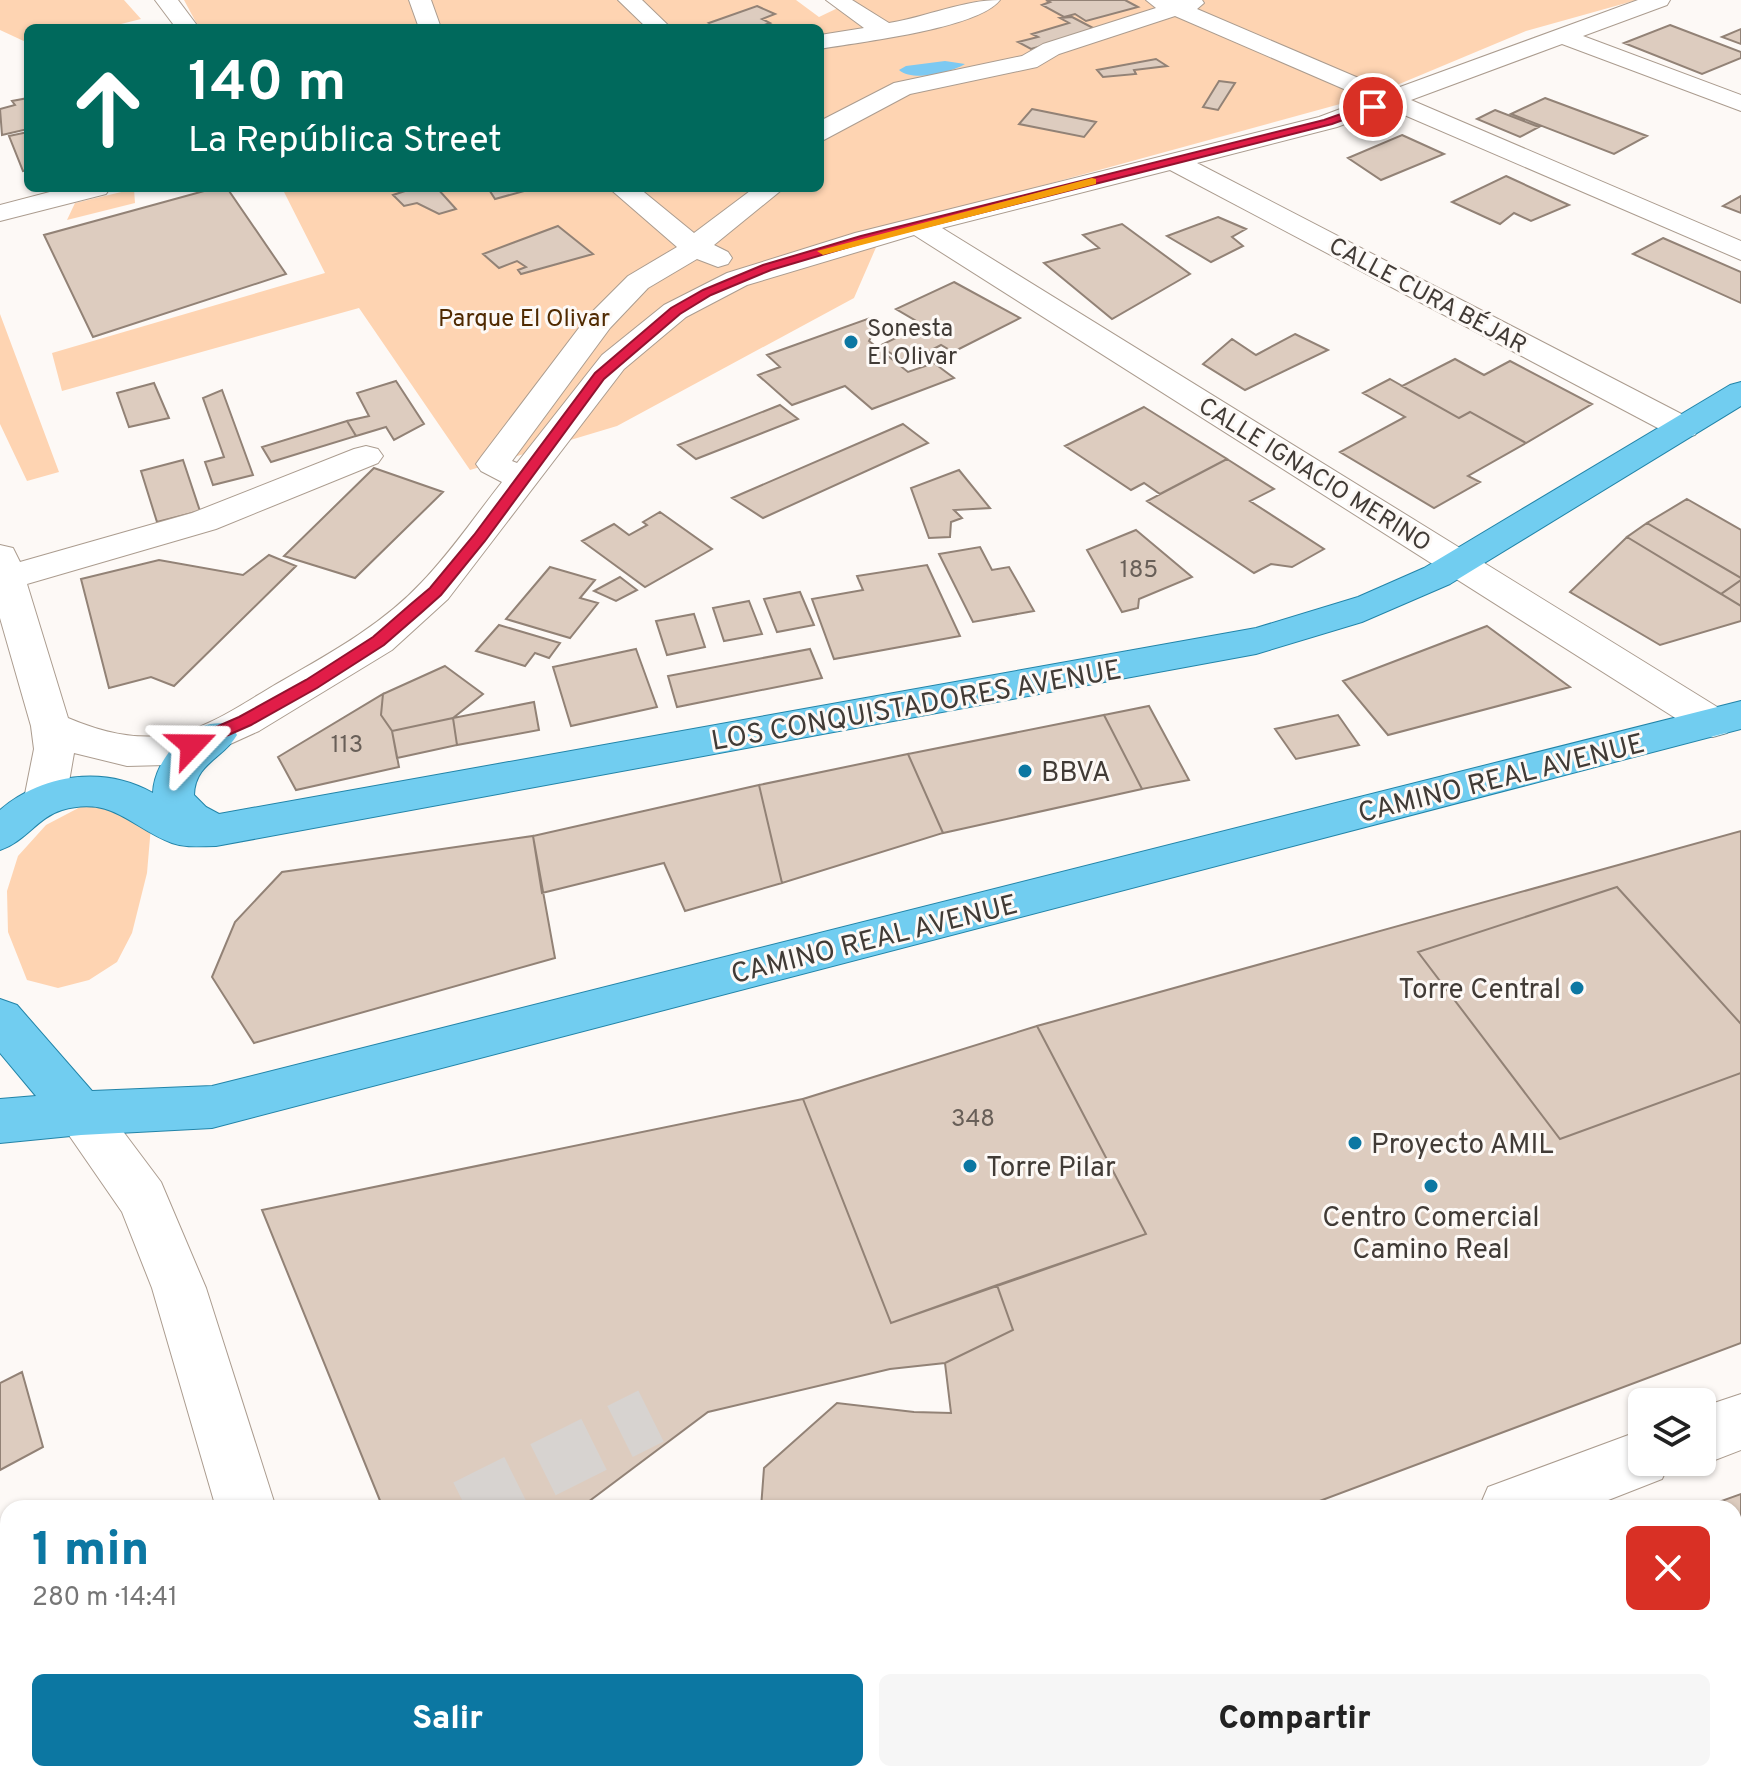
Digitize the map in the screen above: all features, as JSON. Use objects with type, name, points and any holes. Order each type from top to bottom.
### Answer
[{"type":"main road","name":"LOS CONQUISTADORES AVENUE","points":[[45,799],[73,791],[97,789],[126,797],[183,830],[216,830],[1256,641],[1330,622],[1395,598],[1459,564],[1741,392]]},
{"type":"main road","name":"CAMINO REAL AVENUE","points":[[0,1121],[81,1113],[212,1107],[1727,719]]},
{"type":"main road","points":[[216,830],[192,820],[181,811],[172,790],[175,776],[183,763],[217,735]]},
{"type":"main road","points":[[0,834],[23,812],[45,799]]},
{"type":"main road","points":[[0,1019],[81,1113]]},
{"type":"street","points":[[166,0],[185,24]]},
{"type":"street","points":[[420,0],[421,24]]},
{"type":"street","points":[[629,0],[656,24]]},
{"type":"street","points":[[824,41],[966,12],[989,0]]},
{"type":"street","points":[[824,128],[903,88],[1029,62],[1051,49],[1166,4],[1203,0]]},
{"type":"street","points":[[51,726],[85,742],[127,751],[180,747],[217,735],[311,684],[379,641],[435,591],[613,362],[675,311],[707,292],[767,267],[918,225],[1328,122],[1659,0]]},
{"type":"street","points":[[844,2],[883,30]]},
{"type":"street","points":[[1166,4],[1741,251]]},
{"type":"street","points":[[1560,35],[1741,104]]},
{"type":"street","name":"CALLE CURA BÉJAR","points":[[1173,161],[1683,428]]},
{"type":"street","points":[[0,213],[81,192]]},
{"type":"street","points":[[627,192],[693,246],[721,260],[767,267]]},
{"type":"street","points":[[524,480],[493,464],[599,322],[638,282],[766,192]]},
{"type":"street","name":"CALLE IGNACIO MERINO","points":[[918,225],[1459,564],[1727,719]]},
{"type":"street","points":[[45,799],[54,749],[51,726],[10,628],[3,567],[204,521],[366,456]]},
{"type":"street","points":[[81,1113],[143,1199],[179,1288],[244,1500]]},
{"type":"street","points":[[1716,1431],[1741,1422]]},
{"type":"street","points":[[1531,1500],[1628,1464]]},
{"type":"green space","points":[[0,0],[124,0],[141,19],[121,24],[24,24],[24,41],[0,30]]},
{"type":"green space","name":"Parque El Olivar","points":[[184,0],[796,0],[819,17],[842,6],[844,0],[1637,0],[1526,31],[1373,95],[884,229],[854,298],[617,426],[470,470],[359,308],[62,391],[52,353],[325,273],[284,192],[824,192],[824,24],[197,24]]},
{"type":"green space","points":[[134,192],[135,203],[67,220],[75,203]]},
{"type":"green space","points":[[0,314],[59,472],[27,481],[0,424]]},
{"type":"green space","points":[[86,804],[132,806],[151,826],[147,873],[132,933],[117,962],[89,980],[58,988],[27,980],[8,932],[7,891],[18,856],[46,825]]},
{"type":"water","points":[[945,61],[965,64],[922,76],[899,70],[906,66]]},
{"type":"building","points":[[1046,0],[1125,0],[1138,7],[1086,21],[1075,14],[1064,17],[1042,5],[1050,2]]},
{"type":"building","points":[[757,6],[775,14],[762,19],[770,23],[767,24],[709,23]]},
{"type":"building","points":[[1072,17],[1097,30],[1031,49],[1018,42],[1038,37],[1032,34],[1069,23],[1060,18]]},
{"type":"building","points":[[1670,25],[1741,52],[1741,58],[1702,74],[1624,43]]},
{"type":"building","points":[[1741,29],[1741,44],[1722,37]]},
{"type":"building","points":[[1156,59],[1167,66],[1134,70],[1136,74],[1103,77],[1097,70]]},
{"type":"building","points":[[1219,81],[1235,83],[1218,110],[1203,107]]},
{"type":"building","points":[[1545,98],[1647,136],[1614,154],[1511,114]]},
{"type":"building","points":[[24,99],[24,130],[2,135],[0,109],[15,105],[12,101]]},
{"type":"building","points":[[1032,109],[1096,122],[1084,137],[1019,124]]},
{"type":"building","points":[[1495,110],[1539,127],[1520,137],[1477,119]]},
{"type":"building","points":[[24,133],[24,171],[23,171],[9,136]]},
{"type":"building","points":[[1402,135],[1444,154],[1381,180],[1348,158]]},
{"type":"building","points":[[1506,176],[1569,205],[1531,221],[1514,213],[1500,224],[1452,202]]},
{"type":"building","points":[[200,192],[230,192],[286,274],[93,337],[44,235]]},
{"type":"building","points":[[402,192],[441,192],[456,209],[439,214],[417,203],[404,206],[393,195]]},
{"type":"building","points":[[491,192],[520,192],[495,199]]},
{"type":"building","points":[[1741,196],[1741,213],[1723,206]]},
{"type":"building","points":[[1218,217],[1246,229],[1232,237],[1243,246],[1211,262],[1167,236]]},
{"type":"building","points":[[1122,224],[1190,274],[1112,319],[1044,263],[1099,248],[1083,235]]},
{"type":"building","points":[[558,226],[593,254],[521,274],[518,270],[526,267],[517,261],[499,268],[483,254]]},
{"type":"building","points":[[1663,238],[1741,272],[1741,303],[1633,254]]},
{"type":"building","points":[[954,282],[1020,318],[953,352],[941,345],[907,363],[879,346],[923,325],[896,309]]},
{"type":"building","points":[[870,318],[878,324],[869,341],[908,372],[934,363],[954,378],[872,409],[845,386],[792,405],[758,375],[780,367],[767,355]]},
{"type":"building","points":[[1295,334],[1328,350],[1245,390],[1203,364],[1232,339],[1256,355]]},
{"type":"building","points":[[1455,359],[1484,375],[1510,361],[1592,404],[1526,443],[1470,412],[1459,418],[1402,386]]},
{"type":"building","points":[[1390,379],[1459,418],[1470,412],[1526,443],[1468,476],[1480,482],[1434,508],[1340,452],[1405,417],[1363,393]]},
{"type":"building","points":[[396,381],[424,424],[394,440],[386,427],[356,436],[347,421],[369,416],[357,393]]},
{"type":"building","points":[[154,383],[169,418],[129,427],[117,393]]},
{"type":"building","points":[[222,390],[253,475],[213,485],[205,462],[224,457],[203,398]]},
{"type":"building","points":[[780,405],[798,419],[696,459],[678,445]]},
{"type":"building","points":[[1144,407],[1227,459],[1160,494],[1144,483],[1131,490],[1065,446]]},
{"type":"building","points":[[347,421],[356,436],[271,462],[262,447]]},
{"type":"building","points":[[903,424],[928,443],[763,518],[732,498]]},
{"type":"building","points":[[1227,459],[1274,489],[1250,501],[1324,549],[1292,567],[1271,564],[1254,573],[1147,501]]},
{"type":"building","points":[[183,460],[200,511],[157,522],[141,471]]},
{"type":"building","points":[[374,468],[443,492],[355,578],[284,556]]},
{"type":"building","points":[[959,470],[990,508],[954,510],[962,518],[951,522],[950,537],[929,538],[911,488]]},
{"type":"building","points":[[1687,499],[1741,530],[1741,578],[1647,523]]},
{"type":"building","points":[[660,512],[712,549],[645,587],[582,541],[614,524],[629,535],[647,525],[643,522]]},
{"type":"building","points":[[1647,523],[1741,580],[1721,594],[1627,537]]},
{"type":"building","points":[[1136,530],[1192,577],[1139,599],[1138,608],[1122,612],[1087,550]]},
{"type":"building","points":[[1627,537],[1741,606],[1741,621],[1660,645],[1570,592]]},
{"type":"building","points":[[980,547],[992,570],[1009,567],[1034,611],[973,622],[939,554]]},
{"type":"building","points":[[269,555],[296,566],[174,686],[151,677],[109,688],[81,579],[159,560],[243,575]]},
{"type":"building","points":[[927,565],[960,636],[834,659],[812,599],[863,590],[857,576]]},
{"type":"building","points":[[550,567],[595,580],[580,598],[598,603],[570,638],[506,619]]},
{"type":"building","points":[[620,577],[637,590],[616,601],[594,591]]},
{"type":"building","points":[[1741,580],[1741,606],[1721,594]]},
{"type":"building","points":[[800,592],[814,625],[777,632],[764,599]]},
{"type":"building","points":[[749,601],[762,634],[724,641],[713,608]]},
{"type":"building","points":[[694,614],[705,647],[667,655],[656,621]]},
{"type":"building","points":[[499,625],[560,643],[549,658],[535,653],[525,666],[476,651]]},
{"type":"building","points":[[1487,626],[1570,687],[1388,735],[1343,681]]},
{"type":"building","points":[[636,649],[657,707],[571,726],[553,667]]},
{"type":"building","points":[[810,649],[822,678],[677,707],[668,676]]},
{"type":"building","points":[[445,666],[483,694],[453,718],[392,731],[381,715],[383,694]]},
{"type":"building","points":[[383,694],[381,715],[392,731],[399,767],[296,790],[278,757]]},
{"type":"building","points":[[534,702],[539,730],[457,745],[453,718]]},
{"type":"building","points":[[1149,706],[1189,780],[1142,789],[1104,715]]},
{"type":"building","name":"BBVA","points":[[1104,715],[1142,789],[943,833],[908,754]]},
{"type":"building","points":[[1338,715],[1359,745],[1296,759],[1275,729]]},
{"type":"building","points":[[453,718],[457,745],[397,758],[392,731]]},
{"type":"building","points":[[908,754],[943,833],[782,883],[759,785]]},
{"type":"building","points":[[759,785],[782,883],[685,911],[664,863],[542,893],[533,836]]},
{"type":"building","name":"Centro Comercial Camino Real","points":[[1741,831],[1741,1024],[1617,887],[1418,952],[1560,1139],[1741,1073],[1741,1343],[1322,1500],[762,1500],[764,1468],[837,1403],[951,1413],[945,1363],[1013,1330],[997,1285],[1146,1234],[1037,1026]]},
{"type":"building","points":[[533,836],[555,958],[254,1043],[212,977],[235,922],[282,872]]},
{"type":"building","name":"Torre Central","points":[[1617,887],[1741,1024],[1741,1073],[1560,1139],[1418,952]]},
{"type":"building","name":"Torre Pilar","points":[[1037,1026],[1146,1234],[891,1323],[803,1099]]},
{"type":"building","points":[[803,1099],[891,1323],[997,1285],[1013,1330],[945,1363],[890,1369],[708,1412],[591,1500],[380,1500],[262,1210]]},
{"type":"building","points":[[22,1372],[43,1447],[0,1470],[0,1383]]},
{"type":"building","points":[[1741,1494],[1741,1500],[1724,1500]]},
{"type":"tunnel","points":[[482,1500],[651,1416]]},
{"type":"slow traffic","points":[[823,251],[1092,181]]},
{"type":"place","name":"Sonesta El Olivar","points":[[851,342]]},
{"type":"place","name":"BBVA","points":[[1025,771]]},
{"type":"place","name":"Torre Central","points":[[1577,988]]},
{"type":"place","name":"Proyecto AMIL","points":[[1355,1143]]},
{"type":"place","name":"Torre Pilar","points":[[970,1166]]},
{"type":"place","name":"Centro Comercial Camino Real","points":[[1431,1186]]},
{"type":"route","points":[[192,745],[245,721],[311,684],[379,641],[417,608],[479,538],[600,376],[675,311],[707,292],[767,267],[865,239],[1328,122],[1373,107]]}]
